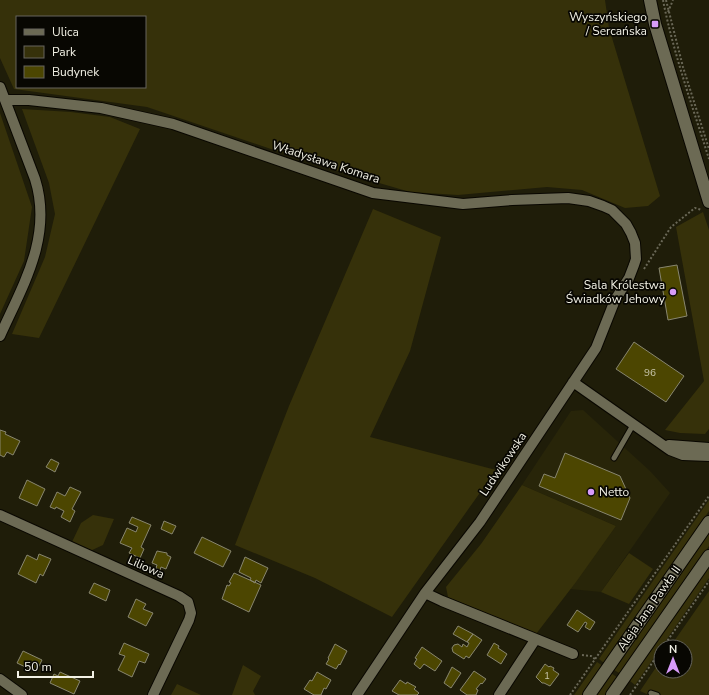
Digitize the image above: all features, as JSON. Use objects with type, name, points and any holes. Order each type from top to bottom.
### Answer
[{"type":"street","points":[[650,0],[655,24],[706,185],[707,206]]},
{"type":"street","points":[[0,87],[39,192],[41,222],[38,241],[30,270],[0,336]]},
{"type":"street","name":"Władysława Komara","points":[[6,100],[29,100],[101,108],[173,124],[373,193],[463,204],[568,198],[589,201],[612,210],[626,224],[631,233]]},
{"type":"street","name":"Ludwikowska","points":[[357,695],[425,593],[480,522],[596,348],[615,300],[632,271],[636,259],[635,244],[631,233]]},
{"type":"street","points":[[573,382],[670,450],[683,455],[709,456]]},
{"type":"street","points":[[659,443],[673,446],[709,448]]},
{"type":"street","name":"Liliowa","points":[[0,515],[179,596],[188,602],[191,613],[189,620],[153,695]]},
{"type":"street","name":"Aleja Jana Pawła II","points":[[590,695],[709,522]]},
{"type":"street","name":"Aleja Jana Pawła II","points":[[612,695],[709,556]]},
{"type":"street","points":[[425,593],[442,602],[573,654]]},
{"type":"street","points":[[499,695],[535,640]]},
{"type":"street","points":[[0,679],[22,695]]},
{"type":"lane","points":[[614,458],[633,425]]},
{"type":"lane","points":[[651,693],[657,695]]},
{"type":"path","points":[[665,0],[667,13],[709,159]]},
{"type":"path","points":[[667,13],[670,10],[673,0]]},
{"type":"path","points":[[667,13],[709,149]]},
{"type":"path","points":[[643,270],[671,226],[695,208],[707,206]]},
{"type":"path","points":[[570,695],[596,660],[620,622],[709,496]]},
{"type":"path","points":[[669,639],[709,581]]},
{"type":"path","points":[[573,654],[591,656],[596,660]]},
{"type":"path","points":[[630,695],[653,662]]},
{"type":"shaded area","points":[[583,410],[650,471],[670,493],[601,592],[570,589],[616,526],[522,485],[571,411]]},
{"type":"green space","points":[[0,0],[605,0],[609,28],[660,196],[648,206],[625,208],[582,190],[547,187],[458,195],[410,192],[321,166],[147,107],[14,89],[0,58]]},
{"type":"green space","points":[[22,109],[71,112],[110,117],[140,129],[39,338],[12,334],[45,257],[55,214],[49,183]]},
{"type":"green space","points":[[0,113],[32,207],[24,261],[0,314]]},
{"type":"green space","points":[[373,209],[441,237],[410,351],[370,437],[496,470],[392,617],[315,578],[235,545],[289,406]]},
{"type":"green space","points":[[703,212],[709,230],[709,429],[705,434],[680,433],[665,430],[704,381],[676,227]]},
{"type":"green space","points":[[522,485],[616,526],[536,634],[448,597],[446,587],[481,544]]},
{"type":"green space","points":[[709,500],[709,511],[604,663],[599,659]]},
{"type":"green space","points":[[93,515],[114,519],[103,545],[90,551],[72,542],[81,523]]},
{"type":"green space","points":[[709,532],[709,546],[621,674],[614,670]]},
{"type":"green space","points":[[629,553],[653,569],[629,604],[601,592]]},
{"type":"green space","points":[[709,566],[709,578],[667,639],[659,639]]},
{"type":"green space","points":[[709,591],[709,695],[649,695],[640,691],[653,672],[653,679],[693,679],[693,639],[676,639]]},
{"type":"green space","points":[[653,648],[653,659],[635,685],[630,681]]},
{"type":"green space","points":[[597,662],[603,666],[583,695],[574,695]]},
{"type":"green space","points":[[243,665],[261,676],[253,691],[255,695],[232,695]]},
{"type":"green space","points":[[611,673],[618,678],[606,695],[596,695]]},
{"type":"green space","points":[[177,684],[201,695],[171,695]]},
{"type":"building","name":"Sala Królestwa Świadków Jehowy","points":[[677,265],[687,316],[668,320],[659,268]]},
{"type":"building","points":[[634,342],[684,376],[666,402],[616,369]]},
{"type":"building","points":[[0,430],[20,441],[13,455],[7,452],[4,457],[0,455]]},
{"type":"building","name":"Netto","points":[[565,453],[620,476],[630,498],[621,520],[539,486],[544,474],[555,478]]},
{"type":"building","points":[[51,459],[59,463],[55,472],[46,467]]},
{"type":"building","points":[[27,480],[45,489],[37,506],[19,498]]},
{"type":"building","points":[[70,487],[81,492],[72,509],[75,511],[70,522],[61,517],[64,511],[56,507],[55,509],[50,507],[57,492],[65,496]]},
{"type":"building","points":[[132,517],[151,525],[141,547],[144,549],[140,558],[129,553],[132,548],[120,543],[127,528],[136,532],[138,527],[129,523]]},
{"type":"building","points":[[164,521],[176,526],[172,534],[161,529]]},
{"type":"building","points":[[202,537],[231,551],[223,567],[194,553]]},
{"type":"building","points":[[157,551],[167,553],[167,555],[171,557],[166,569],[161,567],[160,570],[156,568],[157,565],[152,563]]},
{"type":"building","points":[[39,554],[51,559],[43,576],[40,574],[36,583],[18,574],[27,555],[37,560]]},
{"type":"building","points":[[245,557],[268,568],[261,583],[256,580],[255,583],[250,580],[251,578],[239,572]]},
{"type":"building","points":[[234,573],[261,585],[249,612],[222,599],[227,585],[229,586],[231,583],[229,582]]},
{"type":"building","points":[[94,583],[110,590],[106,601],[89,593]]},
{"type":"building","points":[[136,599],[146,604],[143,609],[153,613],[146,626],[128,617]]},
{"type":"building","points":[[577,610],[595,622],[590,630],[585,627],[587,623],[585,622],[578,632],[567,625]]},
{"type":"building","points":[[458,626],[473,634],[467,642],[453,634]]},
{"type":"building","points":[[473,634],[482,640],[469,658],[466,656],[464,659],[453,652],[452,648],[454,645],[458,644],[462,647],[463,644],[467,647],[469,643],[467,642]]},
{"type":"building","points":[[124,643],[149,654],[145,663],[139,661],[132,677],[118,670],[125,656],[119,654]]},
{"type":"building","points":[[494,643],[499,646],[498,648],[507,654],[501,664],[487,655]]},
{"type":"building","points":[[335,644],[347,651],[340,665],[339,664],[336,669],[326,664]]},
{"type":"building","points":[[422,647],[442,661],[435,671],[424,664],[420,669],[414,664],[417,659],[415,658]]},
{"type":"building","points":[[23,651],[42,660],[36,672],[17,663]]},
{"type":"building","points":[[545,664],[554,668],[553,670],[559,674],[550,686],[542,683],[536,677]]},
{"type":"building","points":[[452,667],[461,673],[451,688],[444,683]]},
{"type":"building","points":[[474,671],[486,679],[476,689],[478,690],[476,695],[467,695],[460,690]]},
{"type":"building","points":[[60,672],[80,681],[74,694],[50,683],[54,674],[58,676]]},
{"type":"building","points":[[317,672],[331,680],[326,689],[324,688],[321,695],[314,695],[304,689],[310,680],[312,681]]},
{"type":"building","points":[[400,680],[406,684],[407,682],[416,687],[414,689],[419,693],[417,695],[399,695],[392,691]]},
{"type":"place","name":"Wyszyńskiego / Sercańska","points":[[655,24]]},
{"type":"place","name":"Sala Królestwa Świadków Jehowy","points":[[673,292]]},
{"type":"place","name":"Netto","points":[[591,492]]}]
